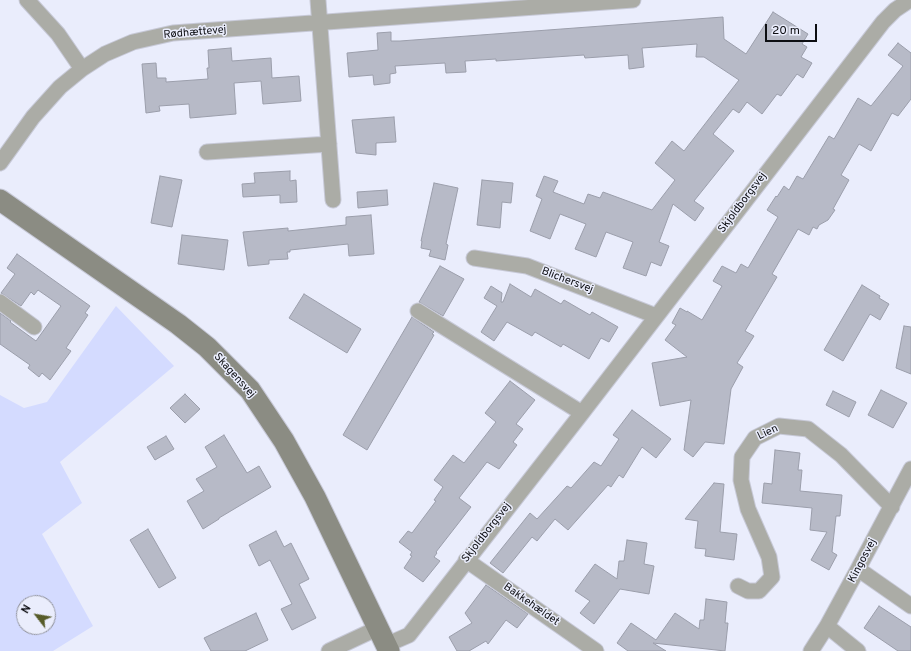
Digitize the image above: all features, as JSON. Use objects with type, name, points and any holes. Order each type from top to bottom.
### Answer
[{"type":"street","points":[[27,0],[58,34],[82,69]]},
{"type":"street","points":[[318,0],[333,200]]},
{"type":"street","name":"Rødhættevej","points":[[0,163],[33,117],[60,87],[82,69],[105,54],[133,42],[173,33],[320,23],[513,4],[633,0]]},
{"type":"street","name":"Skjoldborgsvej","points":[[328,651],[408,635],[582,413],[882,22],[895,10],[910,0]]},
{"type":"street","points":[[207,152],[329,144]]},
{"type":"street","name":"Skagensvej","points":[[0,200],[178,324],[207,347],[250,390],[284,441],[315,497],[384,641]]},
{"type":"street","name":"Blichersvej","points":[[474,258],[527,266],[656,316]]},
{"type":"street","points":[[0,302],[34,327]]},
{"type":"street","points":[[418,311],[582,413]]},
{"type":"street","name":"Lien","points":[[738,586],[748,591],[759,591],[772,577],[769,557],[748,509],[741,480],[742,457],[755,438],[779,426],[808,429],[841,455],[892,507]]},
{"type":"street","name":"Kingosvej","points":[[811,651],[827,626],[911,469]]},
{"type":"street","name":"Bakkehældet","points":[[466,560],[596,651]]},
{"type":"street","points":[[858,569],[911,606]]},
{"type":"street","points":[[827,626],[858,651]]},
{"type":"shaded area","points":[[116,306],[174,366],[60,462],[82,503],[42,534],[93,626],[53,651],[0,651],[0,395],[24,408],[47,402]]},
{"type":"building","points":[[773,12],[808,34],[802,44],[807,47],[801,57],[812,63],[803,78],[797,74],[781,96],[777,94],[762,114],[747,102],[739,113],[733,109],[713,134],[734,151],[694,201],[704,208],[695,221],[673,204],[659,242],[669,246],[661,266],[651,262],[646,276],[623,268],[633,242],[606,232],[596,257],[575,249],[586,224],[560,214],[550,239],[530,231],[542,199],[536,196],[544,176],[558,181],[553,192],[584,204],[588,194],[600,198],[603,192],[652,210],[675,180],[655,163],[672,141],[684,151],[739,80],[704,57],[696,57],[697,44],[642,48],[644,67],[629,69],[628,55],[585,58],[584,55],[496,61],[496,59],[465,61],[466,72],[446,73],[445,63],[395,66],[396,73],[390,74],[390,83],[374,85],[373,75],[349,77],[347,53],[378,50],[377,33],[391,32],[391,41],[400,41],[723,17],[724,39],[746,54]]},
{"type":"building","points":[[898,43],[911,53],[911,99],[898,116],[892,113],[871,151],[859,144],[841,175],[849,180],[833,209],[835,210],[828,220],[819,225],[817,229],[813,227],[809,235],[798,229],[772,274],[777,277],[745,331],[754,336],[737,363],[743,367],[731,389],[724,444],[705,442],[693,457],[684,450],[691,400],[660,406],[652,363],[687,357],[665,340],[676,325],[672,323],[680,308],[702,320],[722,286],[713,281],[722,266],[736,273],[741,264],[748,268],[778,217],[767,210],[776,196],[777,197],[784,186],[789,190],[797,176],[803,179],[829,136],[834,139],[858,98],[871,106],[903,66],[888,55]]},
{"type":"building","points":[[231,48],[232,61],[271,58],[272,78],[299,76],[301,101],[263,104],[261,81],[234,83],[236,114],[190,118],[189,104],[159,106],[160,111],[146,113],[142,64],[156,63],[157,78],[166,78],[166,82],[208,79],[208,50]]},
{"type":"building","points":[[394,117],[396,142],[376,143],[376,155],[356,153],[352,120]]},
{"type":"building","points":[[290,171],[290,181],[296,180],[297,202],[280,203],[280,195],[243,197],[242,184],[255,183],[254,173]]},
{"type":"building","points":[[160,176],[182,180],[172,227],[151,223]]},
{"type":"building","points":[[482,180],[513,183],[511,203],[502,202],[500,228],[477,225]]},
{"type":"building","points":[[434,183],[458,188],[446,244],[448,245],[445,260],[429,256],[431,250],[421,248],[421,241]]},
{"type":"building","points":[[387,190],[388,205],[358,208],[357,192]]},
{"type":"building","points":[[371,215],[374,254],[349,256],[348,244],[290,250],[290,252],[287,252],[288,259],[269,260],[269,264],[248,266],[243,232],[288,228],[288,231],[346,225],[346,217]]},
{"type":"building","points":[[182,235],[228,240],[224,270],[178,264]]},
{"type":"building","points":[[17,254],[90,306],[85,313],[88,315],[66,348],[71,351],[50,380],[42,373],[39,377],[28,368],[30,365],[0,344],[0,313],[36,341],[61,306],[38,290],[34,295],[31,292],[21,306],[1,293],[15,274],[7,268]]},
{"type":"building","points":[[440,266],[464,279],[443,316],[419,302]]},
{"type":"building","points":[[510,284],[531,297],[535,289],[561,304],[564,300],[590,315],[592,312],[618,327],[609,342],[601,338],[589,359],[563,344],[561,347],[535,332],[532,336],[507,322],[494,341],[481,332],[497,306],[484,298],[491,286],[502,293],[501,302],[503,302]]},
{"type":"building","points":[[862,285],[880,296],[879,298],[889,304],[880,320],[870,314],[843,361],[824,350]]},
{"type":"building","points":[[304,294],[361,329],[347,353],[289,318]]},
{"type":"building","points":[[412,317],[434,332],[432,334],[434,335],[367,450],[343,435]]},
{"type":"building","points":[[904,326],[911,327],[911,374],[896,368]]},
{"type":"building","points":[[510,381],[535,400],[516,424],[523,429],[513,442],[517,445],[499,469],[487,462],[459,498],[471,507],[436,552],[437,553],[434,557],[440,561],[423,582],[404,568],[412,556],[410,555],[412,552],[399,542],[408,531],[412,533],[436,501],[434,500],[443,487],[434,480],[453,455],[464,463],[496,422],[485,413]]},
{"type":"building","points":[[881,390],[907,403],[893,428],[868,415]]},
{"type":"building","points":[[833,391],[856,402],[849,417],[826,405]]},
{"type":"building","points":[[185,394],[200,409],[185,423],[170,408]]},
{"type":"building","points":[[632,410],[671,439],[656,458],[642,447],[623,478],[619,475],[611,487],[608,485],[568,530],[555,519],[537,541],[532,537],[503,573],[490,563],[530,513],[537,519],[567,486],[571,488],[594,462],[601,466],[619,439],[613,435]]},
{"type":"building","points":[[224,435],[247,473],[259,466],[271,487],[203,529],[187,501],[204,491],[196,479],[217,467],[205,447]]},
{"type":"building","points":[[166,436],[174,449],[155,460],[147,447]]},
{"type":"building","points":[[775,450],[800,453],[798,470],[802,470],[800,491],[842,495],[840,516],[836,516],[832,552],[837,555],[829,570],[811,560],[827,532],[810,530],[812,508],[762,503],[764,483],[772,484]]},
{"type":"building","points":[[714,483],[724,484],[720,532],[737,534],[734,560],[705,556],[706,549],[695,548],[698,521],[685,519]]},
{"type":"building","points":[[148,529],[176,578],[159,588],[130,540]]},
{"type":"building","points":[[276,531],[284,547],[291,543],[309,579],[299,584],[316,618],[292,630],[281,609],[292,604],[270,560],[259,566],[249,545]]},
{"type":"building","points":[[627,540],[647,543],[644,564],[654,566],[649,594],[620,589],[594,624],[580,613],[590,601],[575,591],[595,564],[617,579],[619,561],[624,561]]},
{"type":"building","points":[[486,585],[528,614],[517,628],[506,620],[488,644],[486,641],[469,651],[457,651],[449,637],[472,623],[465,613]]},
{"type":"building","points":[[706,599],[727,602],[725,623],[728,623],[725,651],[653,643],[666,651],[628,651],[617,643],[631,623],[656,640],[675,613],[699,629],[700,620],[704,620]]},
{"type":"building","points":[[879,606],[911,627],[911,651],[898,651],[864,628]]},
{"type":"building","points":[[256,613],[268,640],[245,651],[211,651],[204,638]]}]
